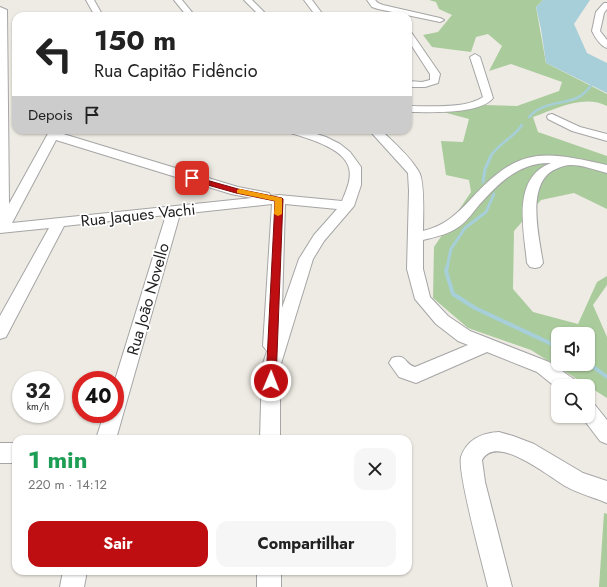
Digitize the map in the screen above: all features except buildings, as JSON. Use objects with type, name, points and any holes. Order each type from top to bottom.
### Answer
[{"type":"street","points":[[90,0],[97,12]]},
{"type":"street","points":[[178,0],[188,12]]},
{"type":"street","points":[[248,0],[260,12]]},
{"type":"street","points":[[308,0],[317,12]]},
{"type":"street","points":[[371,0],[375,5],[394,12]]},
{"type":"street","points":[[401,12],[405,0]]},
{"type":"street","points":[[607,5],[600,12],[596,31],[607,45]]},
{"type":"street","points":[[0,9],[3,10],[4,58],[1,146],[1,229]]},
{"type":"street","points":[[412,16],[440,20]]},
{"type":"street","points":[[596,31],[607,33]]},
{"type":"street","points":[[412,40],[436,74],[435,81],[431,83],[424,85],[412,84]]},
{"type":"street","points":[[412,109],[441,109],[485,102],[488,98],[475,56]]},
{"type":"street","points":[[552,117],[576,128],[607,138]]},
{"type":"street","points":[[1,229],[53,134]]},
{"type":"street","points":[[57,134],[134,161],[236,191],[279,199],[271,367],[270,435]]},
{"type":"street","points":[[271,367],[306,259],[319,238],[347,206],[355,185],[355,168],[346,154],[336,146],[322,139],[305,134]]},
{"type":"street","points":[[379,134],[404,160],[414,173],[416,191],[415,269],[424,299],[442,320],[464,336],[543,367],[559,379]]},
{"type":"street","points":[[415,237],[434,233],[450,227],[507,170],[523,163],[540,159],[570,160],[607,169]]},
{"type":"street","points":[[535,264],[530,206],[531,189],[538,176],[550,167],[570,160]]},
{"type":"street","name":"Rua Jaques Vachi","points":[[1,229],[279,199],[347,206]]},
{"type":"street","name":"Rua João Novello","points":[[124,380],[174,211]]},
{"type":"street","points":[[0,332],[59,223]]},
{"type":"street","points":[[398,363],[405,373],[410,375],[416,374],[486,345]]},
{"type":"street","points":[[595,420],[607,435]]},
{"type":"street","points":[[107,435],[111,423]]},
{"type":"street","points":[[500,587],[474,482],[471,459],[478,448],[488,442],[508,443],[535,455],[576,481],[607,492]]},
{"type":"street","points":[[0,453],[12,453]]},
{"type":"street","points":[[72,587],[74,575]]},
{"type":"street","points":[[269,587],[270,575]]},
{"type":"green space","points":[[429,0],[543,0],[536,7],[546,63],[607,94],[607,106],[598,103],[580,102],[560,107],[533,117],[538,132],[607,156],[607,209],[574,193],[541,200],[514,231],[513,289],[533,312],[578,324],[597,282],[607,276],[607,285],[593,305],[607,337],[607,398],[595,390],[595,379],[577,379],[564,371],[595,371],[595,327],[551,327],[551,363],[531,350],[468,328],[433,298],[434,247],[471,192],[469,180],[446,175],[441,141],[463,142],[469,119],[443,112],[485,105],[517,106],[559,91],[562,82],[511,64],[489,71],[502,46],[488,34],[476,37],[471,52],[432,47],[423,35],[438,32],[452,15],[439,9],[436,2]]},
{"type":"green space","points":[[604,513],[607,514],[607,587],[599,587]]},
{"type":"water","points":[[543,0],[590,0],[574,24],[587,53],[607,63],[607,93],[546,63],[536,7]]},
{"type":"waterway","points":[[529,117],[538,110],[547,106],[575,99],[588,90],[593,82]]},
{"type":"waterway","points":[[490,157],[493,152],[515,134],[522,125]]},
{"type":"waterway","points":[[483,182],[485,169],[491,156]]},
{"type":"waterway","points":[[447,268],[451,249],[465,228],[486,212],[494,194]]},
{"type":"waterway","points":[[447,267],[446,271],[453,294],[475,308],[551,344]]},
{"type":"waterway","points":[[595,368],[607,377]]},
{"type":"slow traffic","points":[[240,191],[279,199],[278,214]]},
{"type":"route","points":[[192,178],[236,191],[279,199],[271,381]]}]
